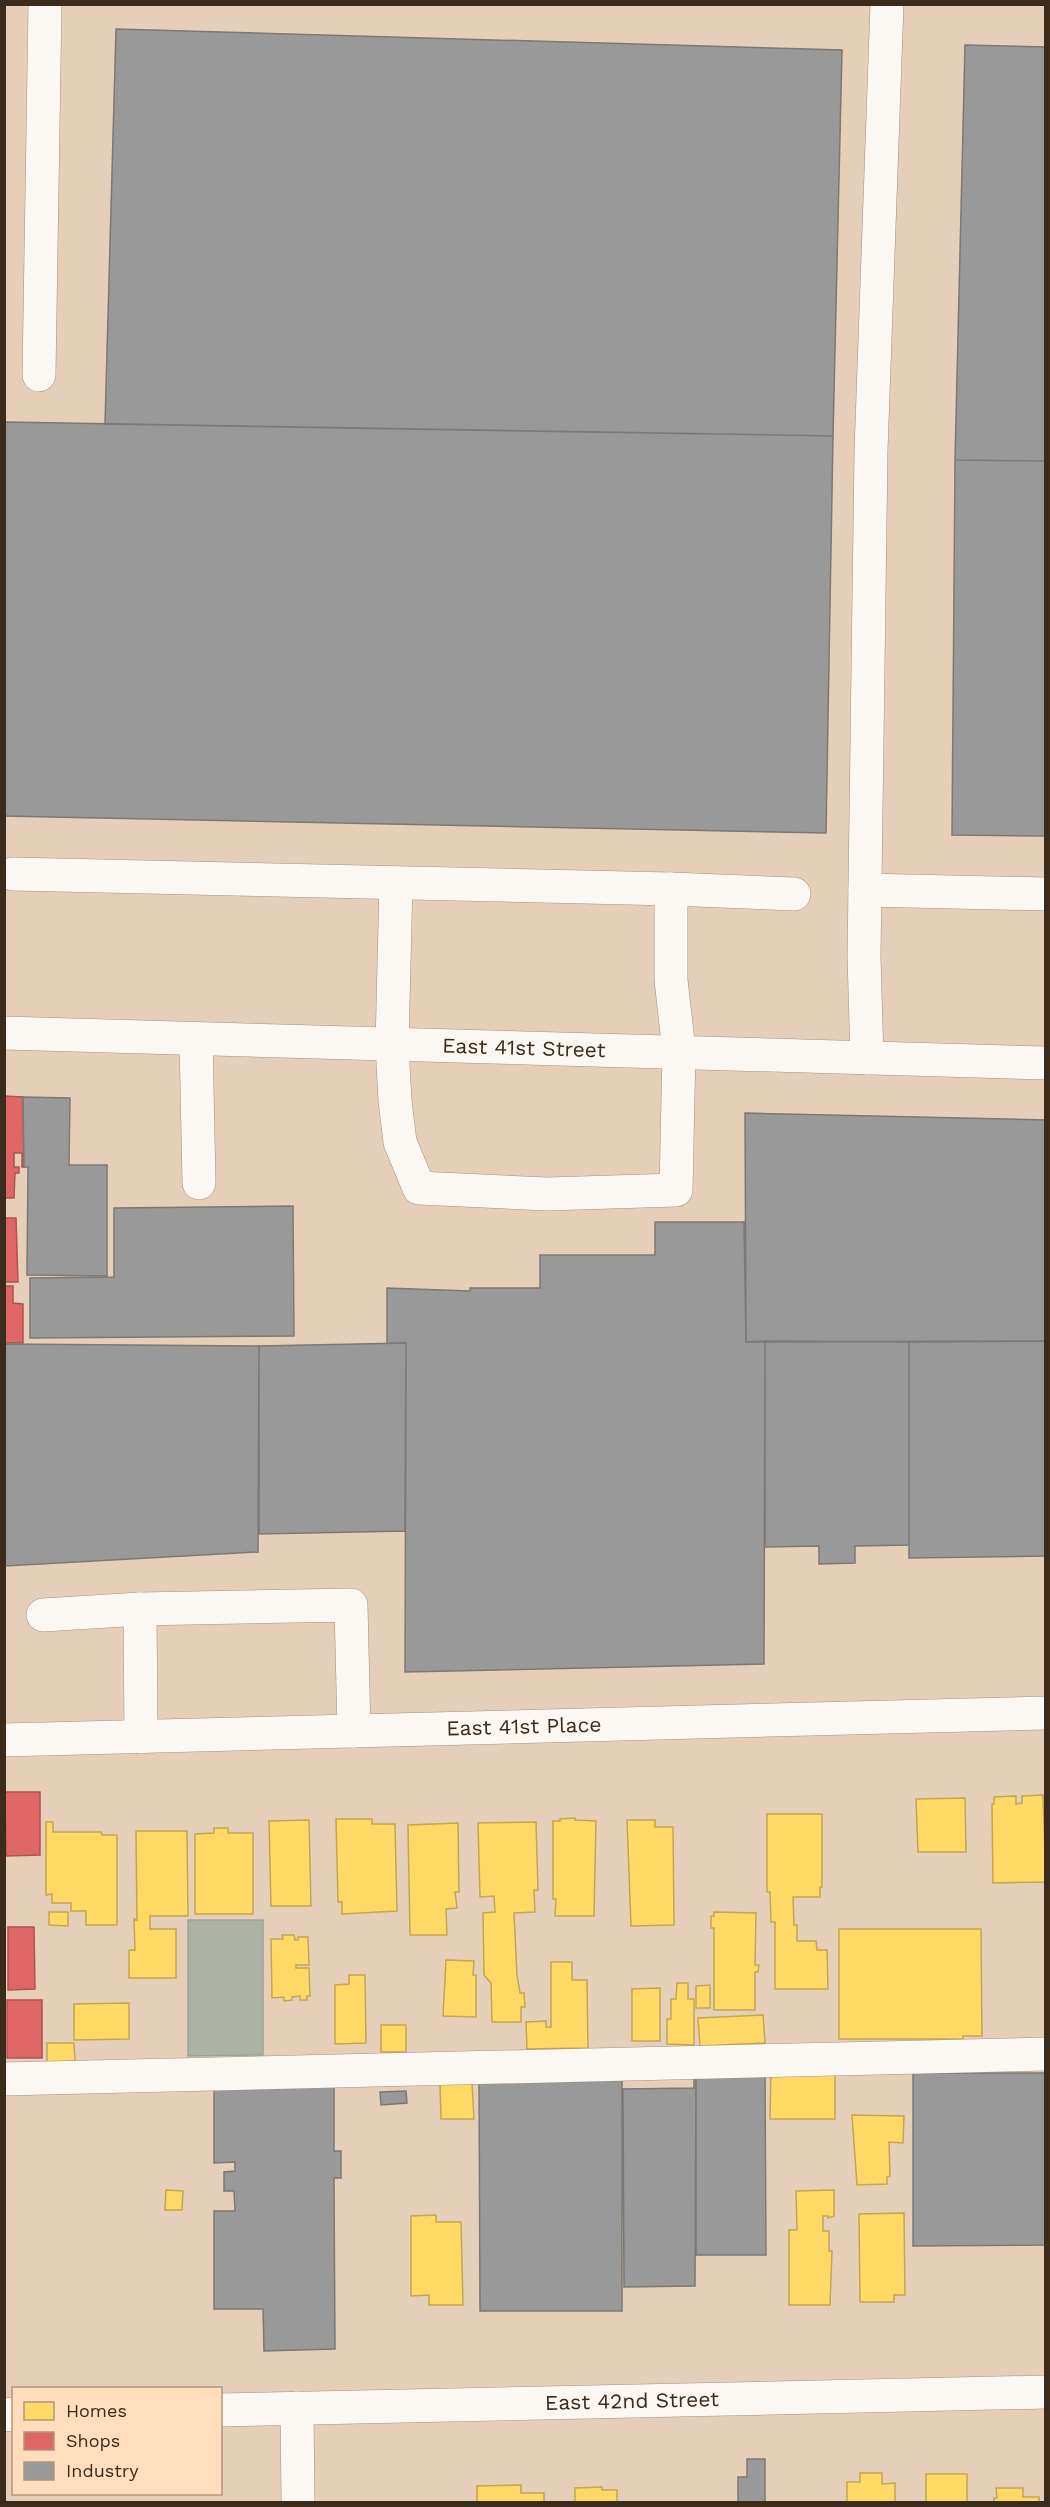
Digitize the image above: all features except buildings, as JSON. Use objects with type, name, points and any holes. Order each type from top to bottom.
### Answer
[{"type":"street","points":[[39,375],[45,4]]},
{"type":"street","points":[[867,1058],[865,890],[871,451],[887,4]]},
{"type":"street","points":[[13,874],[671,889],[794,894]]},
{"type":"street","points":[[396,883],[392,1045],[400,1142],[419,1188],[547,1194],[676,1190],[679,1051],[671,980],[671,889]]},
{"type":"street","points":[[865,890],[1046,894]]},
{"type":"street","name":"East 41st Street","points":[[4,1034],[1046,1063]]},
{"type":"street","points":[[196,1039],[199,1183]]},
{"type":"street","points":[[42,1615],[140,1609],[351,1605],[354,1731]]},
{"type":"street","points":[[140,1609],[141,1737]]},
{"type":"street","name":"East 41st Place","points":[[4,1740],[1046,1713]]},
{"type":"street","points":[[4,2079],[1046,2054]]},
{"type":"street","name":"East 42nd Street","points":[[222,2410],[1046,2392]]},
{"type":"street","points":[[297,2409],[298,2502]]}]
